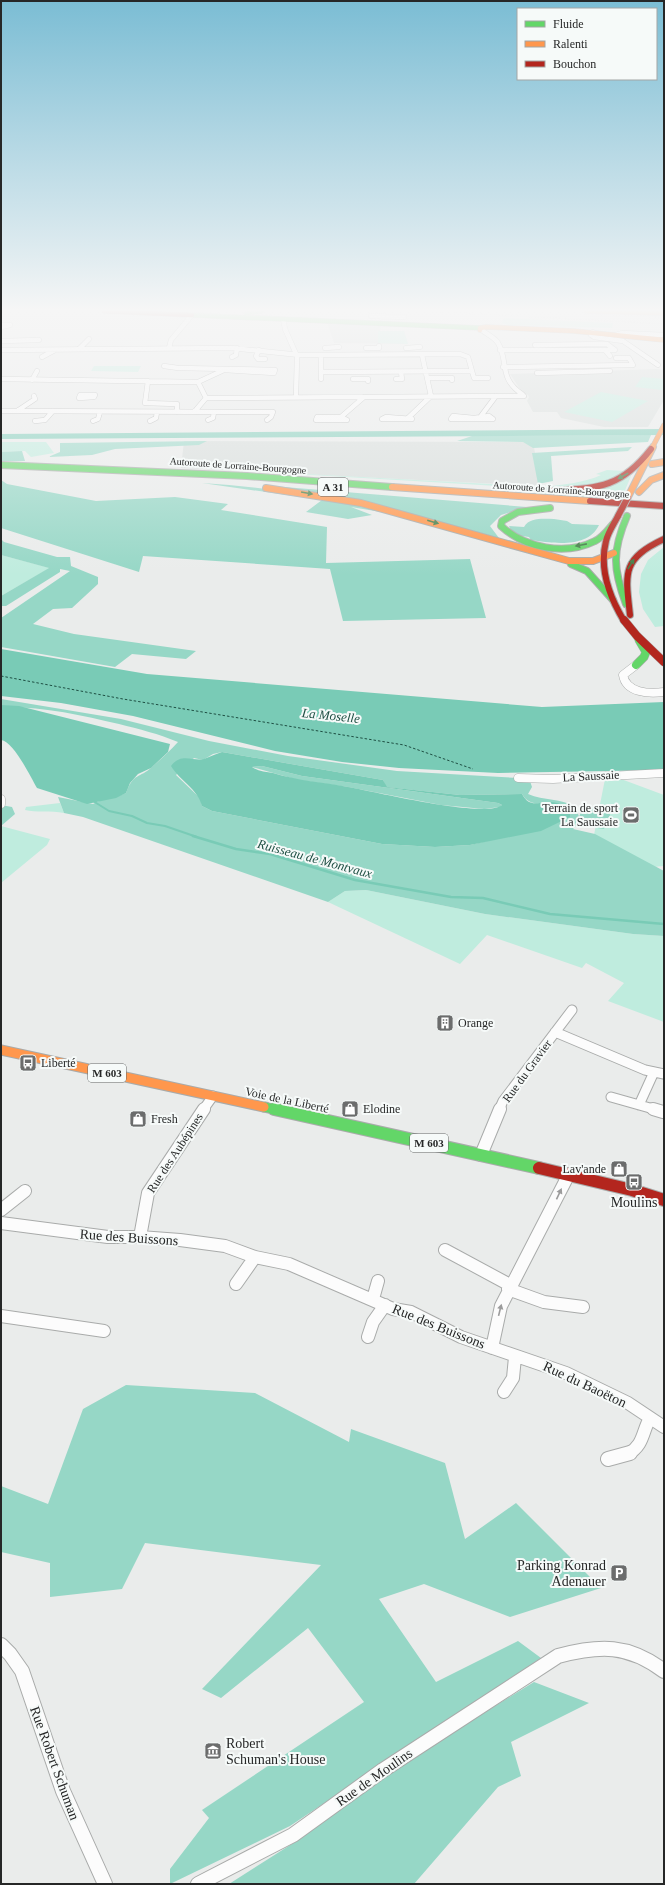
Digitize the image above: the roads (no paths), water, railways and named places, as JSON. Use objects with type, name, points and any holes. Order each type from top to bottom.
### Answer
[{"type":"main road","points":[[664,425],[661,440],[652,464],[634,495],[622,516],[593,542],[567,547],[547,547],[522,542],[508,536],[501,526],[502,521],[513,514],[536,508],[664,512]]},
{"type":"main road","points":[[247,476],[267,475],[549,491],[591,487],[625,476],[661,440]]},
{"type":"main road","points":[[634,495],[635,483],[651,449]]},
{"type":"main road","points":[[635,483],[643,471],[652,464],[664,462]]},
{"type":"main road","name":"Autoroute de Lorraine-Bourgogne","points":[[1,465],[247,476],[532,498],[649,506],[664,505]]},
{"type":"main road","name":"Autoroute de Lorraine-Bourgogne","points":[[1,470],[263,482],[664,512]]},
{"type":"main road","points":[[45,471],[232,483],[362,503],[558,559],[587,572],[613,600]]},
{"type":"main road","points":[[634,495],[651,480],[664,475]]},
{"type":"main road","points":[[622,516],[620,532],[614,553],[620,588],[630,615],[643,632],[661,648]]},
{"type":"main road","points":[[613,524],[605,546],[604,559],[607,578],[613,600],[621,616],[646,652],[644,657],[636,665]]},
{"type":"main road","points":[[630,615],[626,579],[628,568],[632,560],[644,549],[664,539]]},
{"type":"main road","points":[[558,559],[587,562],[604,559],[614,553]]},
{"type":"main road","points":[[633,632],[664,663]]},
{"type":"main road","points":[[636,665],[651,662],[664,663]]},
{"type":"main road","name":"Voie de la Liberté","points":[[1,1050],[569,1174]]},
{"type":"main road","name":"M 603","points":[[569,1174],[664,1200]]},
{"type":"street","points":[[17,411],[35,399]]},
{"type":"street","points":[[146,399],[145,403],[178,404],[177,412]]},
{"type":"street","points":[[195,411],[205,399]]},
{"type":"street","points":[[333,419],[347,420],[341,417],[362,399]]},
{"type":"street","points":[[408,418],[412,419],[382,419],[386,417],[408,418],[428,399]]},
{"type":"street","points":[[481,416],[489,416],[493,419],[474,418],[481,416],[495,399]]},
{"type":"street","points":[[90,402],[98,412],[98,419],[93,422]]},
{"type":"street","points":[[1,411],[273,412],[271,417],[267,420]]},
{"type":"street","points":[[35,421],[45,420],[53,412]]},
{"type":"street","points":[[150,421],[156,418],[157,412]]},
{"type":"street","points":[[208,420],[213,418],[214,412]]},
{"type":"street","points":[[636,665],[623,675],[624,681],[627,685],[640,691],[654,693],[664,692]]},
{"type":"street","name":"La Saussaie","points":[[518,778],[553,779],[664,773]]},
{"type":"street","points":[[1,799],[1,804]]},
{"type":"street","name":"Rue du Gravier","points":[[481,1155],[503,1101],[572,1010]]},
{"type":"street","name":"Rue du Gravier","points":[[555,1032],[645,1070],[659,1073],[638,1105]]},
{"type":"street","name":"Rue des Aubépines","points":[[140,1237],[148,1193],[213,1096]]},
{"type":"street","points":[[611,1097],[663,1112]]},
{"type":"street","points":[[492,1348],[501,1306],[509,1287],[546,1221],[569,1174]]},
{"type":"street","points":[[1,1210],[25,1191]]},
{"type":"street","name":"Rue des Buissons","points":[[1,1222],[108,1238],[140,1237],[180,1240],[225,1246],[255,1257],[289,1264],[373,1299],[393,1309],[411,1312],[460,1337],[492,1348]]},
{"type":"street","points":[[445,1250],[509,1287],[542,1302],[562,1307],[583,1307]]},
{"type":"street","points":[[236,1284],[255,1257]]},
{"type":"street","points":[[373,1299],[378,1280]]},
{"type":"street","name":"Rue des Buissons","points":[[368,1336],[373,1322],[385,1305]]},
{"type":"street","points":[[1,1316],[104,1331]]},
{"type":"street","name":"Rue du Baoëton","points":[[492,1348],[515,1357],[538,1362],[566,1373],[628,1403],[664,1427]]},
{"type":"street","points":[[504,1392],[513,1378],[515,1357]]},
{"type":"street","points":[[608,1459],[626,1455],[641,1442],[650,1418]]},
{"type":"street","name":"Rue Robert Schuman","points":[[1,1645],[10,1654],[22,1671],[63,1791],[105,1884]]},
{"type":"street","name":"Rue de Moulins","points":[[198,1884],[293,1835],[382,1770],[558,1656],[572,1652],[600,1649],[621,1649],[644,1657],[664,1671]]},
{"type":"water","points":[[664,429],[664,435],[1,439],[1,434]]},
{"type":"water","name":"La Moselle","points":[[1,649],[147,674],[542,707],[664,702],[664,770],[498,773],[399,768],[342,762],[275,751],[133,716],[61,703],[1,696]]},
{"type":"water","points":[[1,705],[19,706],[170,744],[168,752],[151,768],[138,774],[130,783],[126,793],[116,798],[87,804],[37,788],[16,753],[6,742],[1,740]]},
{"type":"water","points":[[222,752],[383,780],[387,787],[460,795],[522,794],[525,799],[532,803],[559,803],[570,809],[570,817],[541,831],[470,845],[435,847],[382,844],[212,811],[202,806],[197,795],[171,766],[179,759],[188,758],[200,760]],"holes":[[[262,766],[302,776],[498,803],[502,805],[492,808],[475,809],[453,807],[292,778],[262,771],[252,767]]]},
{"type":"waterway","name":"Ruisseau de Montvaux","points":[[93,801],[109,811],[132,816],[147,823],[165,826],[197,837]]},
{"type":"waterway","name":"Ruisseau de Montvaux","points":[[193,836],[236,849],[270,854],[355,880],[451,897],[483,898],[550,914],[664,924]]},
{"type":"place","name":"Terrain de sport La Saussaie","points":[[631,815]]},
{"type":"place","name":"Orange","points":[[445,1023]]},
{"type":"place","name":"Liberté","points":[[28,1063]]},
{"type":"place","name":"Elodine","points":[[350,1109]]},
{"type":"place","name":"Fresh","points":[[138,1119]]},
{"type":"place","name":"Lav'ande","points":[[619,1169]]},
{"type":"place","name":"Moulins","points":[[634,1182]]},
{"type":"place","name":"Parking Konrad Adenauer","points":[[619,1573]]},
{"type":"place","name":"Robert Schuman's House","points":[[213,1751]]}]
